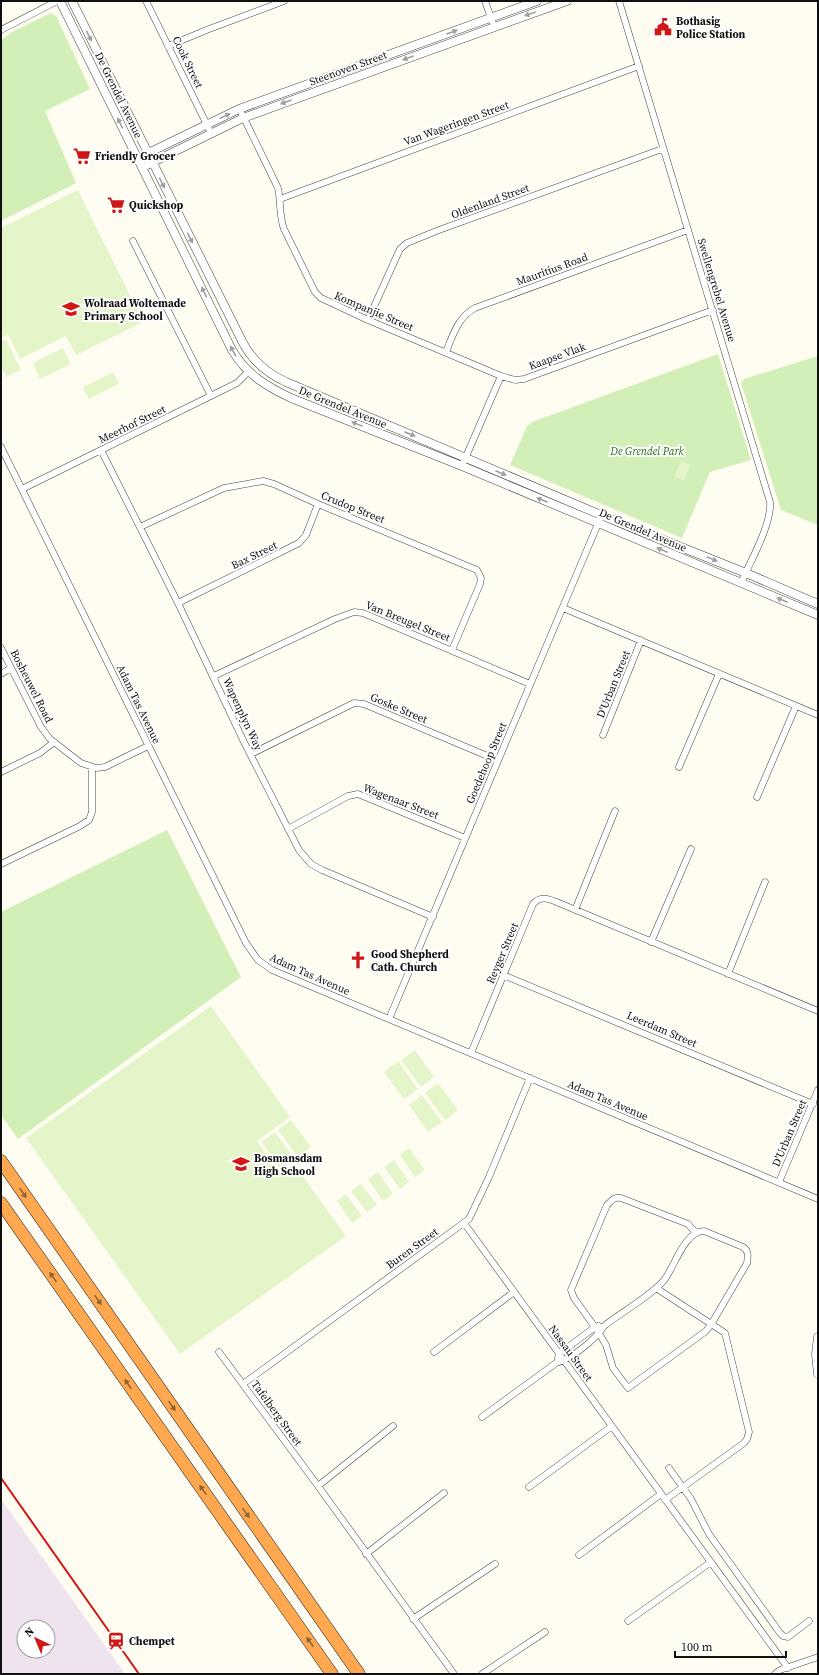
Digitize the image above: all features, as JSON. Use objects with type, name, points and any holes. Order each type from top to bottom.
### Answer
[{"type":"highway","points":[[1,1161],[359,1674]]},
{"type":"highway","points":[[1,1203],[332,1674]]},
{"type":"street","points":[[1,30],[59,1]]},
{"type":"street","name":"De Grendel Avenue","points":[[59,1],[232,350],[248,372],[269,387],[286,396],[462,466],[818,615]]},
{"type":"street","name":"De Grendel Avenue","points":[[72,1],[147,153],[249,353],[259,366],[271,375],[601,515],[746,573],[818,604]]},
{"type":"street","name":"Cook Street","points":[[146,1],[211,133]]},
{"type":"street","points":[[168,46],[208,29],[284,1]]},
{"type":"street","points":[[485,1],[494,26]]},
{"type":"street","name":"Steenoven Street","points":[[138,158],[239,109],[537,1]]},
{"type":"street","name":"Steenoven Street","points":[[142,167],[243,118],[494,26],[567,1]]},
{"type":"street","name":"Swellengrebel Avenue","points":[[619,1],[662,149],[713,310],[770,502],[771,508],[768,522],[741,583]]},
{"type":"street","name":"Van Wageringen Street","points":[[280,199],[638,66]]},
{"type":"street","name":"Kompanjie Street","points":[[239,109],[278,188],[283,225],[315,292],[324,301],[501,376]]},
{"type":"street","name":"Oldenland Street","points":[[368,320],[397,253],[407,242],[662,149]]},
{"type":"street","name":"Mauritius Road","points":[[446,352],[459,322],[466,314],[475,308],[688,230]]},
{"type":"street","points":[[133,241],[211,396]]},
{"type":"street","name":"Kaapse Vlak","points":[[501,376],[515,380],[524,379],[713,310]]},
{"type":"street","points":[[249,353],[251,362],[248,372],[258,370],[271,375]]},
{"type":"street","name":"Meerhof Street","points":[[22,489],[237,383],[248,372]]},
{"type":"street","points":[[462,466],[501,376]]},
{"type":"street","name":"Adam Tas Avenue","points":[[1,446],[148,746],[253,955],[262,964],[272,970],[818,1199]]},
{"type":"street","name":"Wapenplyn Way","points":[[101,450],[214,676],[250,754],[299,850],[311,864],[322,870],[433,917]]},
{"type":"street","name":"Crudop Street","points":[[140,527],[217,490],[251,482],[262,481],[274,484],[318,504],[477,570],[481,575],[481,580],[452,650]]},
{"type":"street","name":"Bax Street","points":[[178,603],[299,543],[306,535],[318,504]]},
{"type":"street","name":"Goedehoop Street","points":[[389,1019],[601,515]]},
{"type":"street","name":"D'Urban Street","points":[[563,608],[818,715]]},
{"type":"street","name":"Van Breugel Street","points":[[214,676],[334,619],[354,612],[363,613],[530,684]]},
{"type":"street","name":"D'Urban Street","points":[[603,735],[641,640]]},
{"type":"street","name":"Bosheuwel Road","points":[[1,648],[41,727],[54,742],[81,763],[92,768]]},
{"type":"street","points":[[1,674],[11,668]]},
{"type":"street","points":[[679,767],[719,674]]},
{"type":"street","name":"Goske Street","points":[[250,754],[348,706],[358,703],[364,704],[497,760]]},
{"type":"street","points":[[757,797],[796,706]]},
{"type":"street","points":[[1,772],[40,753],[54,742]]},
{"type":"street","points":[[1,864],[80,826],[89,820],[92,812],[92,768],[105,767],[148,746]]},
{"type":"street","name":"Wagenaar Street","points":[[288,829],[348,796],[358,794],[465,838]]},
{"type":"street","points":[[575,910],[616,811]]},
{"type":"street","points":[[651,942],[691,849]]},
{"type":"street","points":[[728,974],[765,882]]},
{"type":"street","name":"Reyger Street","points":[[470,1053],[533,904],[541,898],[548,898],[818,1011]]},
{"type":"street","name":"Leerdam Street","points":[[503,975],[812,1104]]},
{"type":"street","name":"Buren Street","points":[[243,1384],[464,1223],[473,1213],[530,1078]]},
{"type":"street","name":"D'Urban Street","points":[[779,1182],[818,1090]]},
{"type":"street","points":[[556,1363],[564,1361],[599,1333],[604,1326],[656,1288],[666,1278],[688,1239],[695,1232],[704,1231],[743,1247],[746,1249],[748,1255],[747,1263],[706,1331],[628,1388],[613,1368],[606,1345],[599,1333],[595,1327],[574,1298],[571,1290],[607,1205],[612,1200],[621,1198],[688,1224],[695,1232]]},
{"type":"street","name":"Nassau Street","points":[[464,1223],[788,1668]]},
{"type":"street","points":[[579,1555],[663,1497],[683,1487],[744,1443],[748,1436],[727,1336],[721,1329],[656,1288]]},
{"type":"street","points":[[434,1352],[514,1292]]},
{"type":"street","points":[[556,1363],[559,1354],[595,1327],[604,1326]]},
{"type":"street","points":[[818,1337],[816,1354],[818,1374]]},
{"type":"street","name":"Tafelberg Street","points":[[219,1352],[454,1674]]},
{"type":"street","name":"Nassau Street","points":[[482,1418],[556,1363]]},
{"type":"street","points":[[318,1486],[393,1426]]},
{"type":"street","points":[[529,1487],[612,1426]]},
{"type":"street","points":[[669,1468],[695,1504],[709,1534],[780,1633],[783,1636],[788,1637],[809,1621]]},
{"type":"street","points":[[366,1554],[444,1493]]},
{"type":"street","points":[[628,1621],[711,1562]]},
{"type":"street","points":[[413,1619],[495,1564]]},
{"type":"street","points":[[482,1674],[545,1632]]},
{"type":"street","points":[[774,1674],[818,1657]]},
{"type":"shaded area","points":[[1,1499],[125,1674],[1,1674]]},
{"type":"green space","points":[[51,13],[56,16],[90,89],[45,111],[76,183],[1,221],[1,40],[12,32]]},
{"type":"green space","points":[[78,190],[143,322],[76,355],[66,336],[20,359],[8,335],[1,338],[1,228]]},
{"type":"green space","points":[[6,339],[21,370],[6,377],[1,366],[1,342]]},
{"type":"green space","points":[[63,348],[71,364],[40,379],[33,363]]},
{"type":"green space","name":"De Grendel Park","points":[[718,354],[751,460],[710,472],[682,538],[510,465],[527,426],[532,422]]},
{"type":"green space","points":[[818,356],[818,525],[781,510],[741,383],[744,379]]},
{"type":"green space","points":[[113,372],[119,384],[89,399],[83,387]]},
{"type":"green space","points":[[681,461],[690,465],[684,481],[674,477]]},
{"type":"green space","points":[[167,830],[241,977],[18,1139],[1,1115],[1,912]]},
{"type":"green space","points":[[211,1006],[290,1117],[257,1141],[283,1176],[296,1167],[346,1236],[180,1354],[26,1138]]},
{"type":"green space","points":[[415,1050],[434,1077],[421,1087],[401,1060]]},
{"type":"green space","points":[[398,1061],[418,1089],[404,1099],[384,1072]]},
{"type":"green space","points":[[438,1083],[458,1110],[445,1120],[425,1093]]},
{"type":"green space","points":[[422,1095],[442,1122],[428,1132],[409,1105]]},
{"type":"green space","points":[[291,1120],[311,1147],[298,1157],[278,1130]]},
{"type":"green space","points":[[275,1132],[295,1159],[281,1169],[261,1142]]},
{"type":"green space","points":[[409,1148],[425,1170],[415,1177],[400,1155]]},
{"type":"green space","points":[[394,1160],[409,1182],[400,1189],[384,1167]]},
{"type":"green space","points":[[378,1172],[393,1194],[383,1201],[368,1179]]},
{"type":"green space","points":[[361,1184],[377,1205],[367,1212],[351,1191]]},
{"type":"green space","points":[[346,1194],[362,1216],[352,1223],[337,1201]]},
{"type":"railway","points":[[1,1478],[139,1674]]},
{"type":"place","name":"Bothasig Police Station","points":[[663,27]]},
{"type":"place","name":"Friendly Grocer","points":[[82,156]]},
{"type":"place","name":"Quickshop","points":[[116,205]]},
{"type":"place","name":"Wolraad Woltemade Primary School","points":[[71,309]]},
{"type":"place","name":"Good Shepherd Cath. Church","points":[[358,960]]},
{"type":"place","name":"Bosmansdam High School","points":[[241,1164]]},
{"type":"place","name":"Chempet","points":[[116,1641]]}]
